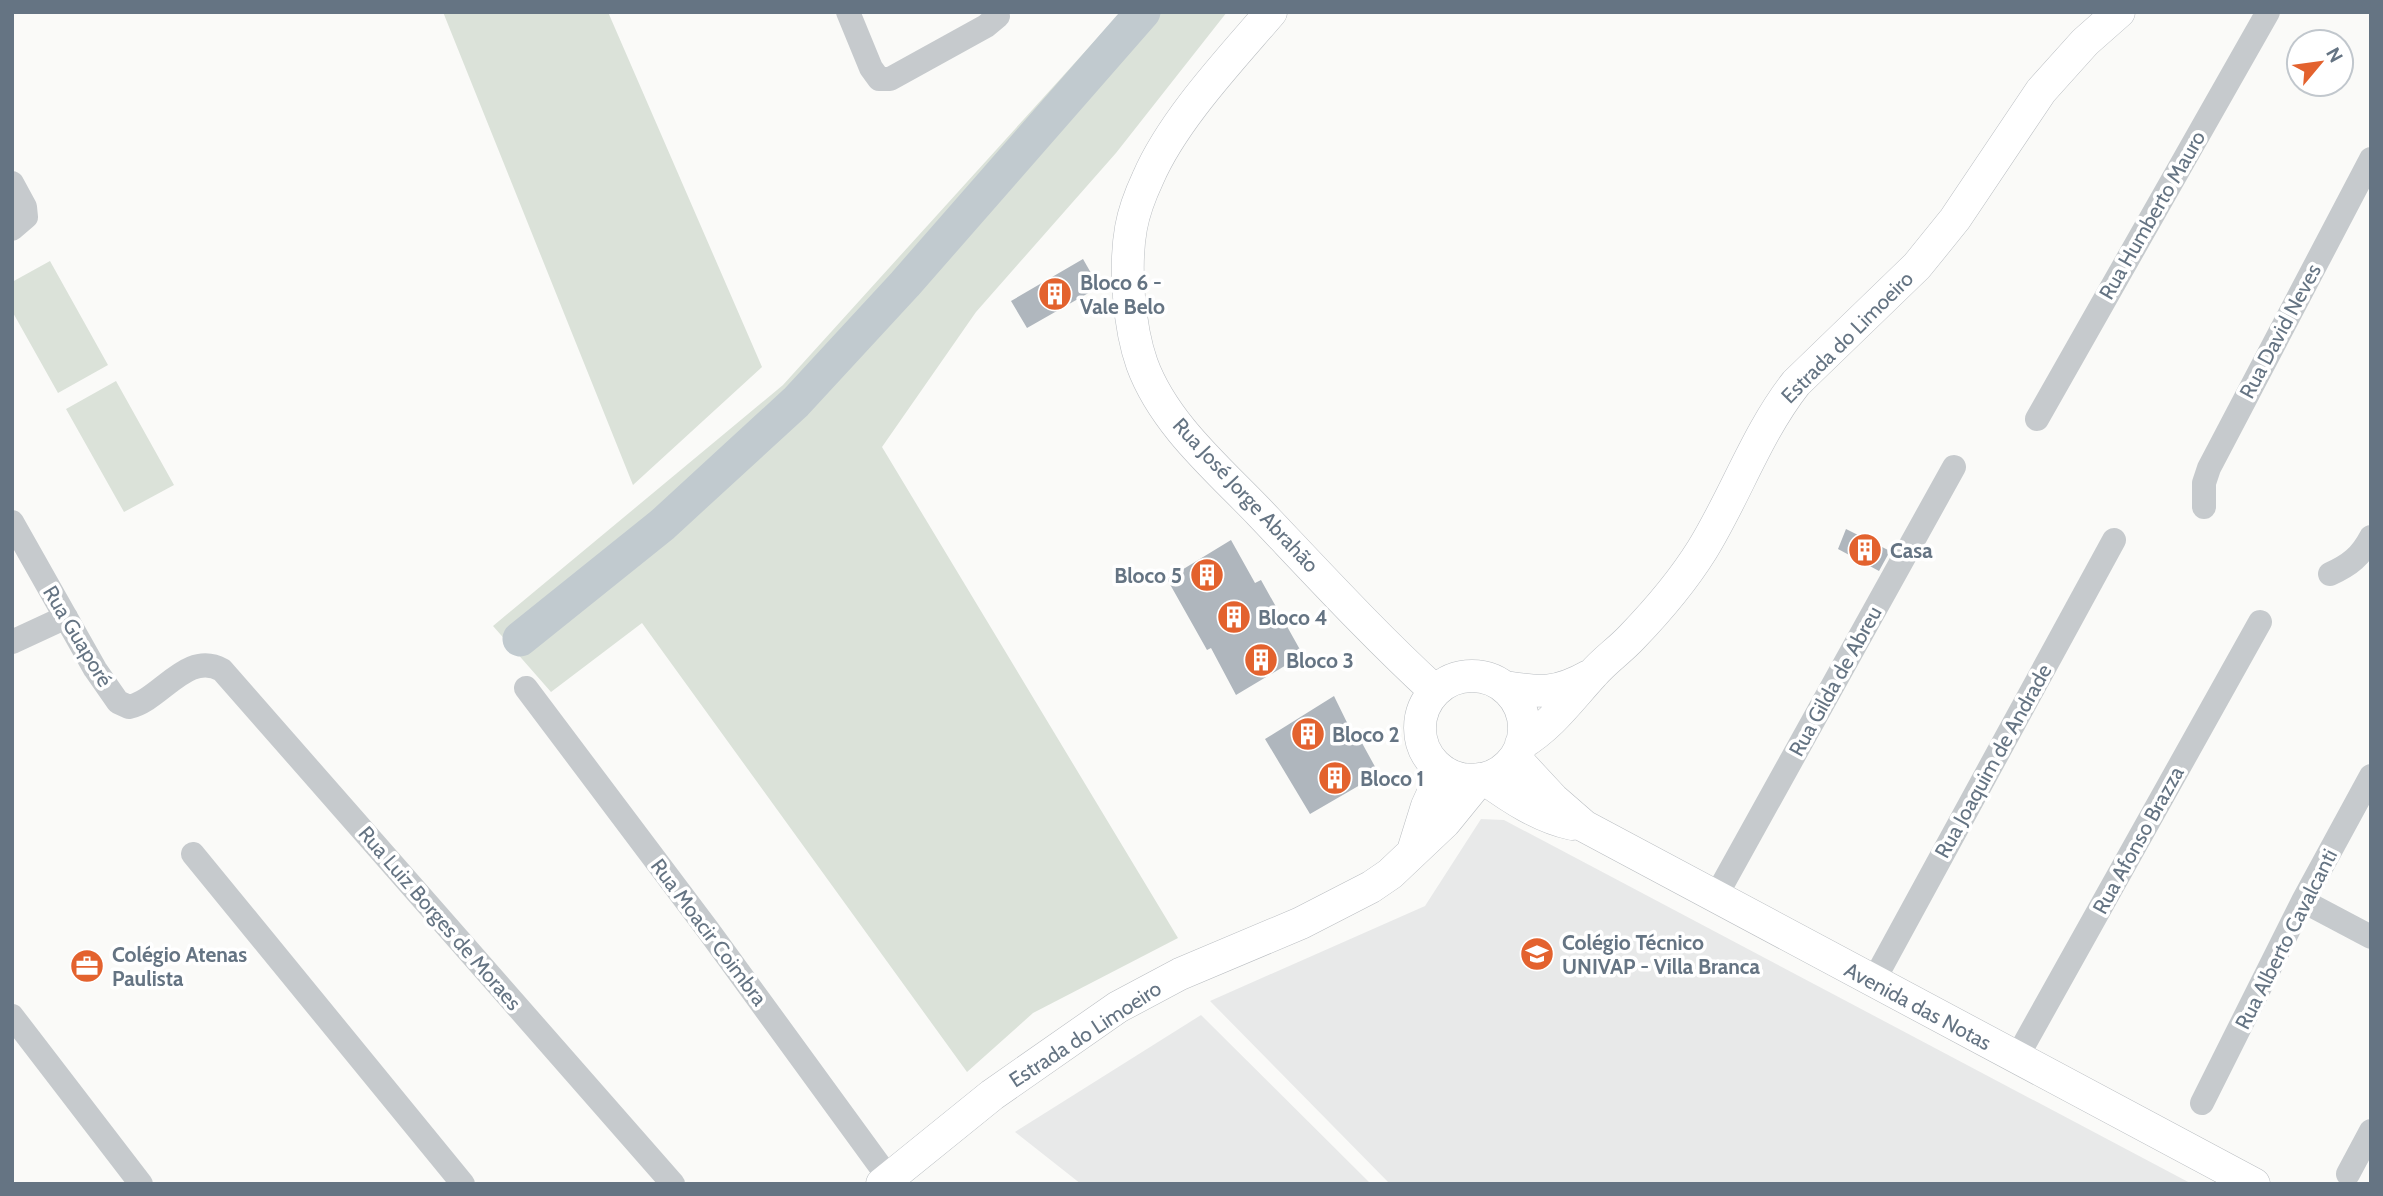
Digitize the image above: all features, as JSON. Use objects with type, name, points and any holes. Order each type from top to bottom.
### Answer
[{"type":"main road","name":"Rua José Jorge Abrahão","points":[[1271,12],[1205,90],[1158,156],[1147,179],[1131,229],[1129,289],[1137,346],[1155,390],[1201,452],[1435,691]]},
{"type":"main road","name":"Estrada do Limoeiro","points":[[1518,751],[1577,695],[1594,673],[1630,639],[1677,586],[1703,548],[1780,404],[1796,383],[1917,266],[1955,219],[2048,83],[2085,42],[2119,12]]},
{"type":"main road","name":"Estrada do Limoeiro","points":[[1505,687],[1548,692],[1571,686],[1594,673]]},
{"type":"main road","points":[[1443,771],[1432,761],[1424,747],[1420,733],[1423,710],[1435,691],[1456,678],[1482,677],[1505,687],[1516,699],[1522,713],[1524,729],[1518,751],[1502,771],[1483,779]]},
{"type":"main road","name":"Avenida das Notas","points":[[1518,751],[1553,799],[1584,826]]},
{"type":"main road","name":"Estrada do Limoeiro","points":[[1413,851],[1427,806],[1443,771]]},
{"type":"main road","name":"Avenida das Notas","points":[[1443,771],[1454,777],[1483,779],[1549,817],[1584,826],[2253,1184]]},
{"type":"main road","name":"Estrada do Limoeiro","points":[[885,1180],[992,1095],[1118,1007],[1180,974],[1332,909],[1390,874],[1444,822],[1483,779]]},
{"type":"street","points":[[848,12],[871,68],[878,79],[890,79],[986,26],[998,16],[996,12]]},
{"type":"street","name":"Rua Humberto Mauro","points":[[2036,419],[2268,12]]},
{"type":"street","name":"Rua David Neves","points":[[2204,507],[2204,483],[2209,468],[2371,159]]},
{"type":"street","points":[[12,183],[26,207],[26,217],[12,229]]},
{"type":"street","name":"Rua Gilda de Abreu","points":[[1716,895],[1954,467]]},
{"type":"street","name":"Rua Guaporé","points":[[12,522],[118,702],[129,707],[139,705],[189,669],[201,664]]},
{"type":"street","points":[[2330,574],[2358,558],[2371,537]]},
{"type":"street","name":"Rua Joaquim de Andrade","points":[[1873,982],[2113,540]]},
{"type":"street","points":[[12,642],[66,617]]},
{"type":"street","name":"Rua Afonso Brazza","points":[[2017,1057],[2260,622]]},
{"type":"street","name":"Rua Luiz Borges de Moraes","points":[[201,664],[213,665],[231,678],[673,1184]]},
{"type":"street","name":"Rua Moacir Coimbra","points":[[526,688],[708,930],[885,1180]]},
{"type":"street","name":"Rua Alberto Cavalcanti","points":[[2202,1103],[2304,901],[2371,776]]},
{"type":"street","points":[[193,854],[463,1184]]},
{"type":"street","points":[[2304,901],[2371,937]]},
{"type":"street","points":[[12,1016],[141,1184]]},
{"type":"street","points":[[2348,1174],[2371,1131]]},
{"type":"shaded area","points":[[443,12],[608,12],[762,367],[633,485]]},
{"type":"shaded area","points":[[1121,12],[1227,12],[1116,153],[976,312],[882,447],[1178,938],[1033,1013],[967,1072],[642,623],[551,692],[493,626],[783,385]]},
{"type":"shaded area","points":[[50,261],[108,365],[58,393],[12,311],[12,282]]},
{"type":"shaded area","points":[[116,381],[174,485],[124,512],[66,409]]},
{"type":"shaded area","name":"Colégio Técnico UNIVAP - Villa Branca","points":[[1481,819],[1504,820],[2192,1184],[1390,1184],[1210,1001],[1425,906]]},
{"type":"shaded area","points":[[1201,1015],[1371,1184],[1081,1184],[1015,1132]]},
{"type":"building","name":"Bloco 6 - Vale Belo","points":[[1083,259],[1099,287],[1027,328],[1011,301]]},
{"type":"building","name":"Casa","points":[[1846,529],[1890,551],[1879,571],[1838,549]]},
{"type":"building","points":[[1231,540],[1255,583],[1261,580],[1303,655],[1236,695],[1211,648],[1207,650],[1167,579]]},
{"type":"building","points":[[1334,696],[1358,745],[1362,743],[1379,774],[1310,814],[1265,739]]},
{"type":"waterway","points":[[520,639],[662,525],[796,402],[905,284],[1143,12]]},
{"type":"place","name":"Bloco 6 - Vale Belo","points":[[1055,294]]},
{"type":"place","name":"Casa","points":[[1865,550]]},
{"type":"place","name":"Bloco 5","points":[[1207,575]]},
{"type":"place","name":"Bloco 4","points":[[1234,617]]},
{"type":"place","name":"Bloco 3","points":[[1261,660]]},
{"type":"place","name":"Bloco 2","points":[[1308,734]]},
{"type":"place","name":"Bloco 1","points":[[1335,778]]},
{"type":"place","name":"Colégio Técnico UNIVAP - Villa Branca","points":[[1537,954]]},
{"type":"place","name":"Colégio Atenas Paulista","points":[[87,966]]}]
